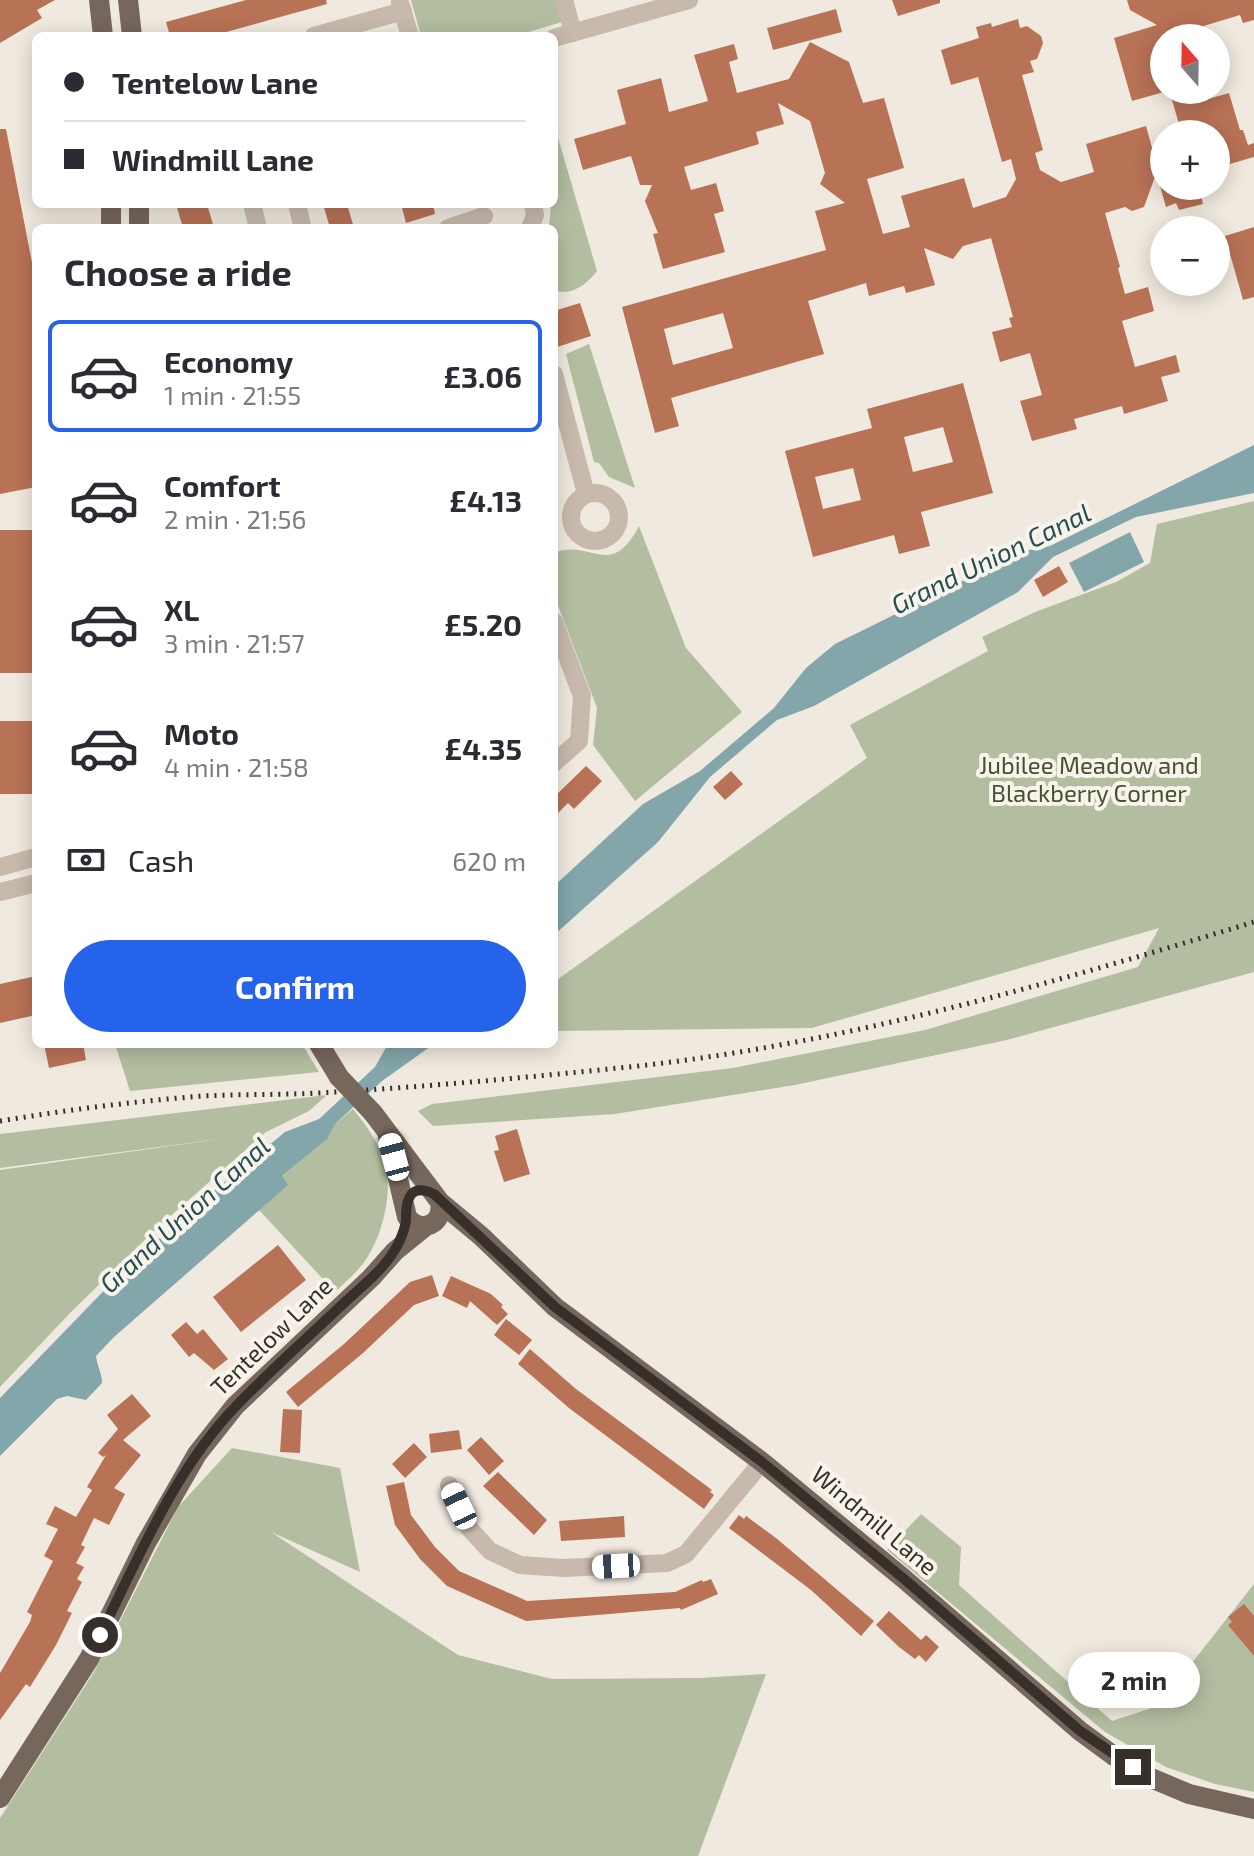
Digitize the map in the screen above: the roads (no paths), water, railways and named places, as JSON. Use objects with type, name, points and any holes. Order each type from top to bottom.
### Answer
[{"type":"main road","points":[[99,0],[103,32]]},
{"type":"main road","points":[[128,0],[132,32]]},
{"type":"main road","points":[[321,1048],[339,1077],[373,1113],[434,1211]]},
{"type":"main road","points":[[388,1136],[406,1212]]},
{"type":"main road","points":[[406,1212],[408,1198],[425,1190],[434,1211]]},
{"type":"main road","name":"Windmill Lane","points":[[406,1212],[417,1226],[434,1211],[481,1236],[555,1307],[762,1462],[903,1578],[1080,1731],[1114,1756],[1151,1778],[1189,1794],[1254,1809]]},
{"type":"main road","name":"Tentelow Lane","points":[[0,1798],[89,1659],[146,1543],[197,1454],[235,1406],[371,1278],[434,1211]]},
{"type":"main road","name":"Tentelow Lane","points":[[395,1251],[406,1212]]},
{"type":"street","points":[[564,0],[573,33]]},
{"type":"street","points":[[558,37],[689,0]]},
{"type":"street","points":[[326,32],[401,6],[409,32]]},
{"type":"street","points":[[461,224],[487,216]]},
{"type":"street","points":[[558,389],[586,494]]},
{"type":"street","points":[[586,494],[606,495],[615,502],[620,514],[618,525],[608,538],[598,541],[585,539],[572,526],[573,508],[586,494]]},
{"type":"street","points":[[558,533],[572,526]]},
{"type":"street","points":[[558,633],[582,696],[579,741],[558,759]]},
{"type":"street","points":[[0,867],[32,858]]},
{"type":"street","points":[[0,892],[32,884]]},
{"type":"street","points":[[449,1485],[469,1528],[490,1551],[520,1565],[564,1568],[667,1563],[686,1554],[762,1462]]},
{"type":"water","points":[[1254,445],[1254,493],[1136,517],[1053,557],[1018,592],[814,706],[777,720],[710,777],[658,842],[558,931],[558,882],[643,804],[700,771],[774,708],[806,668],[835,644],[1023,551],[1050,546]]},
{"type":"water","points":[[1130,532],[1144,562],[1084,592],[1069,563]]},
{"type":"water","points":[[386,1048],[428,1048],[382,1081],[335,1124],[327,1139],[282,1176],[288,1185],[114,1337],[96,1356],[102,1383],[86,1400],[67,1396],[57,1399],[0,1456],[0,1398],[121,1273],[191,1210],[285,1132],[319,1119],[375,1067]]},
{"type":"railway","points":[[0,1121],[178,1098],[439,1085],[716,1056],[949,1008],[1254,922]]},
{"type":"water label","name":"Grand Union Canal","points":[[991,559]]},
{"type":"water label","name":"Grand Union Canal","points":[[185,1215]]},
{"type":"park label","name":"Jubilee Meadow and Blackberry Corner","points":[[1089,780]]}]
